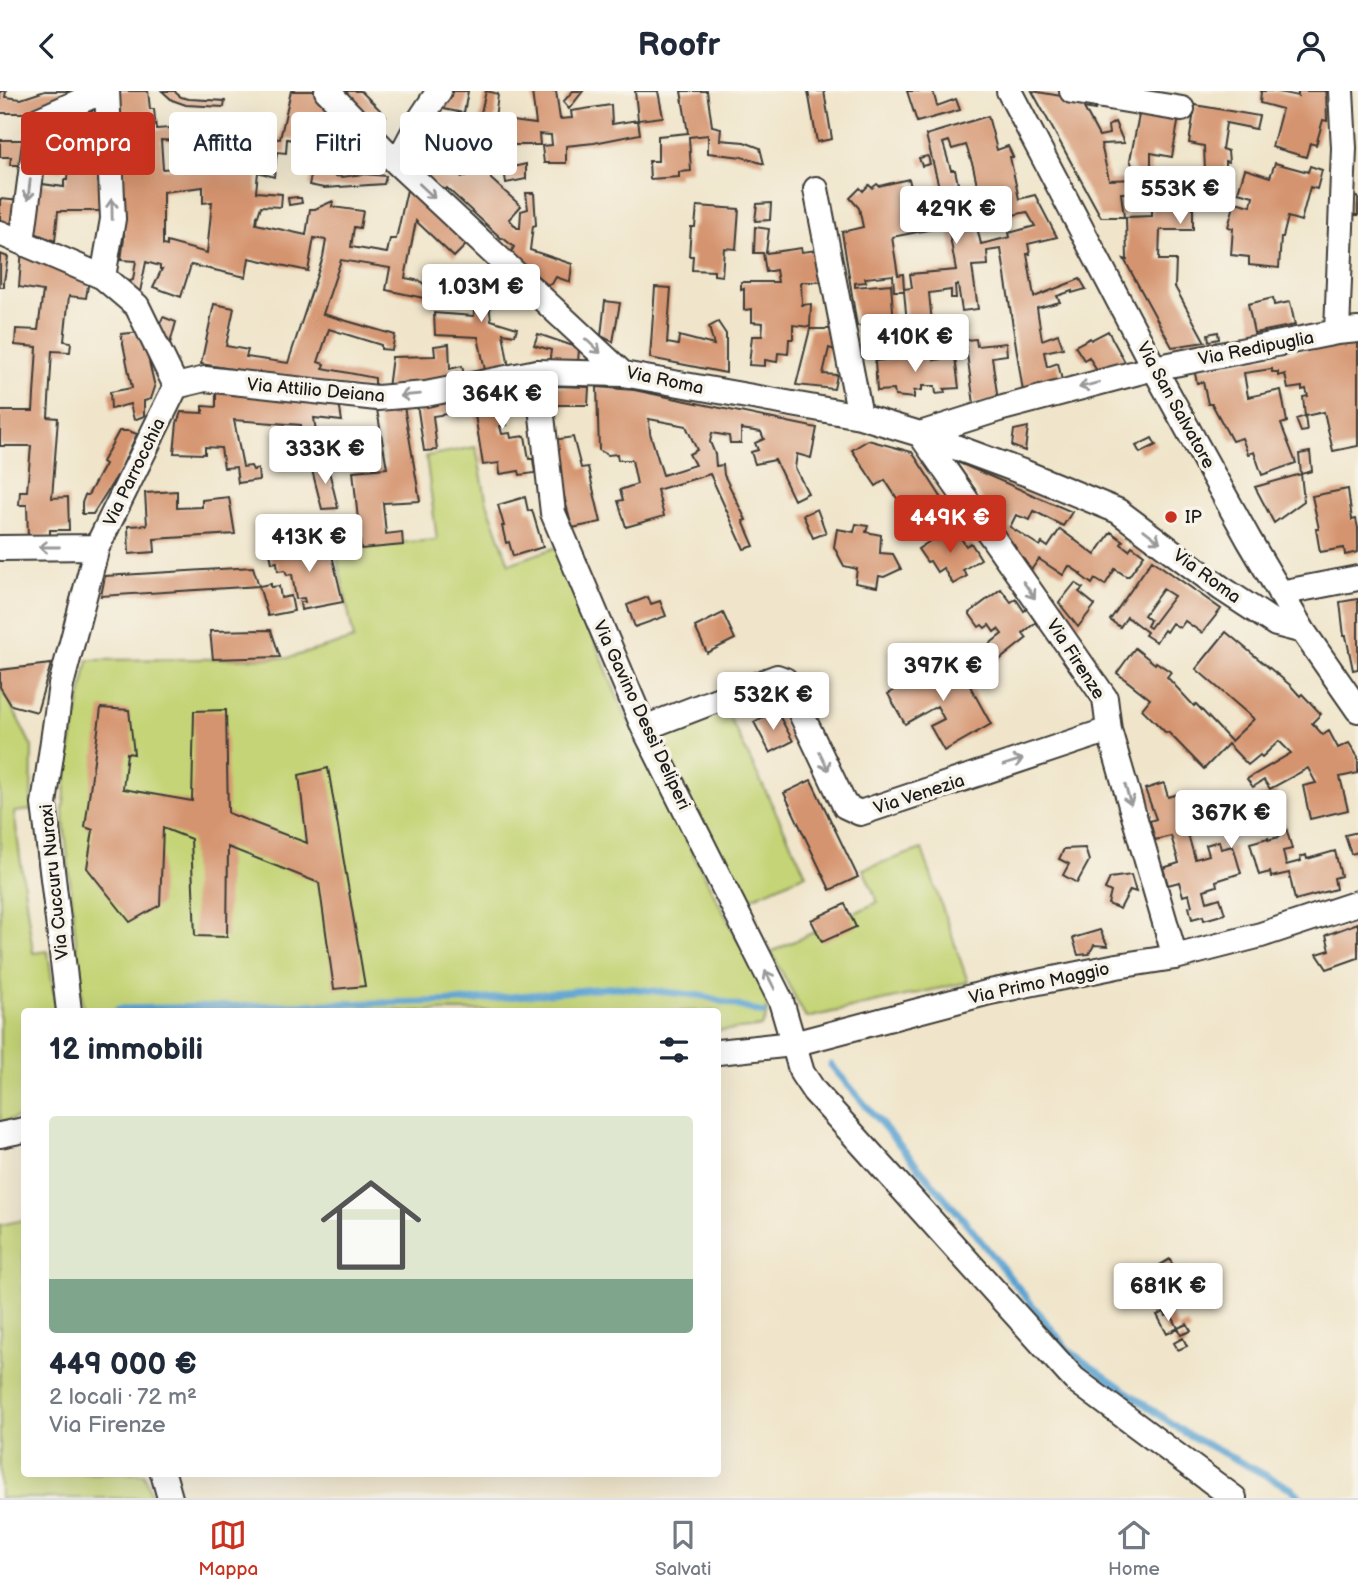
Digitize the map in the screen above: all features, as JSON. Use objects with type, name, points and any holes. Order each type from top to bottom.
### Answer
[{"type":"street","points":[[103,277],[113,219],[105,91],[38,120],[11,237],[103,277],[137,306],[176,386]]},
{"type":"street","name":"Via Roma","points":[[327,91],[397,163],[623,374],[860,416],[920,434],[1028,474],[1118,511],[1221,588],[1276,624],[1303,631]]},
{"type":"street","points":[[397,163],[439,91]]},
{"type":"street","name":"Via San Salvatore","points":[[1009,91],[1154,368],[1249,540],[1303,631],[1358,710]]},
{"type":"street","points":[[1072,91],[1182,109]]},
{"type":"street","points":[[1341,91],[1347,331]]},
{"type":"street","points":[[816,189],[860,416]]},
{"type":"street","name":"Via Redipuglia","points":[[1154,368],[1347,331]]},
{"type":"street","points":[[920,434],[999,409],[1154,368]]},
{"type":"street","name":"Via Attilio Deiana","points":[[176,386],[205,379],[377,398],[426,394],[537,372],[623,374]]},
{"type":"street","name":"Via Gavino Dessì Deliperi","points":[[537,372],[553,513],[644,728],[781,1001],[802,1073],[814,1091],[1074,1379],[1234,1498]]},
{"type":"street","name":"Via Parrocchia","points":[[0,548],[97,547],[176,386]]},
{"type":"street","name":"Via Firenze","points":[[920,434],[1105,698],[1109,730],[1175,957]]},
{"type":"street","name":"Via Cuccuru Nuraxi","points":[[69,1008],[44,804],[61,685],[97,547]]},
{"type":"street","points":[[1280,593],[1358,579]]},
{"type":"street","name":"Via Venezia","points":[[644,728],[777,677],[785,680],[845,806],[860,813],[1109,730]]},
{"type":"street","name":"Via Primo Maggio","points":[[721,1052],[793,1044],[990,992],[1175,957],[1261,935],[1358,903]]},
{"type":"street","points":[[0,1135],[21,1131]]},
{"type":"street","points":[[164,1477],[170,1498]]},
{"type":"green space","points":[[476,447],[486,499],[509,564],[557,547],[621,706],[692,852],[766,993],[767,1011],[761,1027],[721,1031],[721,1008],[83,1008],[63,811],[69,757],[88,660],[288,658],[354,639],[335,547],[437,540],[426,456]]},
{"type":"green space","points":[[0,687],[32,747],[31,810],[14,812],[33,953],[48,951],[56,1008],[21,1008],[21,1117],[1,1122]]},
{"type":"green space","points":[[725,708],[806,874],[743,902],[657,736]]},
{"type":"green space","points":[[922,849],[968,982],[806,1018],[771,952],[878,902],[863,869]]},
{"type":"green space","points":[[21,1221],[21,1477],[145,1477],[152,1498],[0,1498],[0,1225]]},
{"type":"building","points":[[0,91],[6,91],[5,97],[21,99],[45,91],[75,91],[32,112],[0,113]]},
{"type":"building","points":[[118,91],[148,91],[150,109],[154,109],[154,112],[120,112]]},
{"type":"building","points":[[162,91],[175,91],[181,97],[189,99],[225,101],[224,107],[186,105],[172,100]]},
{"type":"building","points":[[291,91],[317,91],[334,109],[330,112],[291,112],[291,140],[287,139],[286,153],[277,152],[277,139],[280,139]]},
{"type":"building","points":[[337,91],[361,91],[382,112],[358,112]]},
{"type":"building","points":[[452,91],[468,91],[464,112],[443,109],[445,97],[450,99]]},
{"type":"building","points":[[486,91],[498,94],[496,112],[481,112]]},
{"type":"building","points":[[532,91],[556,91],[560,119],[572,118],[571,111],[611,105],[612,124],[638,120],[640,134],[566,146],[566,163],[544,163],[542,146],[552,145],[551,135],[539,134],[540,145],[517,145],[517,122],[536,124]]},
{"type":"building","points":[[573,91],[583,91],[569,109],[563,102]]},
{"type":"building","points":[[635,91],[658,91],[663,117],[638,120]]},
{"type":"building","points":[[681,91],[707,91],[712,126],[721,128],[720,140],[744,142],[760,148],[764,164],[742,157],[708,153],[708,135],[689,137],[691,171],[679,172],[679,177],[650,179],[649,161],[658,161],[658,136],[688,133]]},
{"type":"building","points":[[808,91],[824,91],[832,139],[817,142]]},
{"type":"building","points":[[907,91],[933,91],[937,106],[956,99],[960,110],[917,122]]},
{"type":"building","points":[[1032,91],[1096,102],[1095,110],[1084,108],[1099,136],[1109,134],[1108,126],[1115,122],[1124,143],[1101,144],[1109,180],[1138,179],[1130,160],[1140,110],[1179,117],[1172,157],[1151,153],[1151,180],[1143,180],[1143,189],[1121,193],[1124,217],[1101,217]]},
{"type":"building","points":[[1261,91],[1298,96],[1298,91],[1326,91],[1327,121],[1323,120],[1316,145],[1310,143],[1306,157],[1272,147],[1282,109],[1260,103]]},
{"type":"building","points":[[94,100],[92,112],[71,112]]},
{"type":"building","points":[[1195,105],[1259,116],[1256,129],[1226,123],[1222,149],[1228,151],[1229,162],[1225,161],[1222,202],[1193,203],[1193,230],[1160,230],[1159,260],[1176,260],[1175,287],[1205,342],[1172,347],[1124,259],[1127,260],[1126,217],[1152,216],[1152,197],[1192,196],[1191,173],[1205,172],[1204,146],[1189,143]]},
{"type":"building","points":[[988,116],[997,150],[1008,146],[1013,157],[1010,157],[1019,199],[1035,195],[1057,237],[1028,244],[1030,254],[1027,254],[1034,297],[1080,279],[1086,289],[1057,296],[1060,302],[1037,308],[1042,340],[1058,334],[1063,348],[1044,352],[1047,367],[1058,363],[1063,385],[1024,398],[1001,249],[987,251],[988,265],[972,266],[978,309],[962,311],[958,285],[955,285],[956,298],[951,298],[951,290],[929,293],[932,323],[949,320],[952,331],[908,334],[904,291],[894,291],[893,275],[865,278],[866,282],[855,283],[855,287],[891,284],[894,323],[857,326],[842,232],[863,227],[859,208],[850,198],[860,188],[863,191],[869,185],[872,188],[877,184],[879,186],[909,179],[918,216],[945,211],[926,135]],"holes":[[[949,141],[952,149],[966,145],[982,207],[964,211],[955,170],[951,170],[943,143]],[[1027,212],[1035,226],[1009,233],[1010,237],[981,244],[976,223]],[[948,226],[956,270],[910,274],[912,288],[904,289],[903,274],[898,275],[892,237]]]},
{"type":"building","points":[[155,119],[156,129],[169,128],[169,140],[161,140],[163,169],[169,168],[169,175],[258,175],[256,192],[282,194],[281,207],[261,206],[256,224],[306,235],[310,209],[333,201],[332,207],[363,211],[360,228],[354,227],[351,247],[387,253],[390,239],[396,239],[407,190],[420,192],[472,239],[454,257],[416,221],[405,278],[420,281],[433,292],[433,300],[386,290],[390,268],[341,260],[323,314],[395,335],[392,350],[381,349],[381,345],[329,329],[318,362],[324,364],[323,368],[375,378],[375,389],[333,387],[285,375],[201,364],[214,304],[234,308],[226,346],[248,350],[246,357],[288,363],[323,257],[326,240],[314,238],[308,271],[249,258],[246,277],[191,265],[181,297],[153,287],[162,269],[146,262],[139,297],[124,283],[133,280],[136,261],[121,260],[124,239],[123,175],[155,175]],"holes":[[[203,187],[203,203],[212,202],[207,253],[167,242],[167,246],[163,245],[163,192]]]},
{"type":"building","points":[[0,140],[21,140],[21,165],[10,165],[11,157],[0,157]]},
{"type":"building","points":[[928,156],[930,164],[922,166],[919,158]]},
{"type":"building","points":[[1275,163],[1308,172],[1310,166],[1322,170],[1317,189],[1310,187],[1301,221],[1288,217],[1281,237],[1279,268],[1249,265],[1249,257],[1231,255],[1233,228],[1228,227],[1235,202],[1251,206],[1253,196],[1238,192],[1245,169],[1270,177]]},
{"type":"building","points":[[526,164],[526,179],[506,183],[505,175],[517,175],[517,166]]},
{"type":"building","points":[[67,175],[99,175],[98,182],[102,183],[102,211],[58,211],[55,241],[32,232],[35,183],[64,187],[64,180],[67,180]]},
{"type":"building","points":[[311,175],[386,176],[384,184],[324,188],[309,185]]},
{"type":"building","points":[[423,175],[490,175],[491,179],[521,206],[509,219],[517,228],[520,228],[521,211],[528,209],[526,193],[534,193],[536,225],[533,226],[530,250],[572,264],[570,282],[556,277],[552,284],[548,285],[510,254],[514,247],[447,188],[442,192]]},
{"type":"building","points":[[1358,197],[1358,215],[1347,215],[1347,198]]},
{"type":"building","points":[[288,198],[301,198],[302,203],[289,205]]},
{"type":"building","points":[[0,199],[21,201],[20,223],[0,222]]},
{"type":"building","points":[[771,203],[770,220],[755,221],[757,204]]},
{"type":"building","points":[[697,206],[739,209],[736,249],[724,248],[722,276],[714,275],[714,271],[692,270],[693,256],[689,256],[691,227],[695,227]]},
{"type":"building","points":[[755,227],[769,229],[766,253],[801,248],[802,252],[817,250],[823,282],[801,282],[802,305],[811,304],[810,327],[793,325],[793,339],[789,339],[788,354],[778,353],[777,362],[765,360],[765,366],[749,365],[752,336],[762,336],[763,323],[752,322],[752,309],[744,310],[744,289],[741,290],[741,282],[778,282],[776,270],[766,272],[763,253],[754,253]]},
{"type":"building","points":[[22,248],[89,279],[86,298],[69,296],[64,341],[71,342],[70,352],[52,351],[48,417],[58,418],[52,498],[68,497],[69,530],[50,530],[50,535],[28,537],[27,505],[19,505],[20,491],[27,491],[31,446],[0,446],[0,411],[33,411],[37,347],[15,345],[16,329],[38,330],[43,291],[19,287]]},
{"type":"building","points":[[0,254],[8,257],[4,287],[0,287]]},
{"type":"building","points":[[495,261],[505,271],[491,292],[491,320],[517,328],[515,335],[503,333],[509,368],[485,370],[478,337],[435,335],[434,313],[474,316],[477,288]]},
{"type":"building","points":[[655,287],[671,288],[667,343],[678,345],[679,336],[714,345],[709,327],[718,322],[726,334],[726,373],[650,358]]},
{"type":"building","points":[[1273,298],[1274,305],[1290,302],[1295,325],[1254,333],[1248,304]]},
{"type":"building","points":[[605,301],[620,303],[613,342],[601,336]]},
{"type":"building","points":[[163,317],[176,322],[169,347],[158,328]]},
{"type":"building","points":[[810,329],[830,329],[835,350],[829,348],[823,374],[837,375],[834,389],[796,385]]},
{"type":"building","points":[[1108,331],[1126,364],[1098,373],[1089,357],[1084,360],[1075,346]]},
{"type":"building","points":[[142,332],[155,387],[151,399],[144,401],[144,416],[134,420],[130,404],[111,409],[110,392],[132,388],[121,334]]},
{"type":"building","points":[[1218,332],[1219,339],[1209,341],[1208,334]]},
{"type":"building","points":[[538,334],[579,348],[578,363],[549,364],[551,350],[534,345]]},
{"type":"building","points":[[976,339],[977,346],[1006,343],[1007,355],[992,357],[998,401],[974,404],[965,340]]},
{"type":"building","points":[[1358,341],[1358,446],[1333,451],[1324,412],[1305,416],[1303,397],[1308,396],[1306,389],[1288,389],[1285,374],[1278,376],[1278,372],[1272,372],[1272,369],[1244,373],[1248,397],[1281,390],[1287,422],[1281,424],[1296,463],[1262,475],[1254,452],[1248,454],[1242,438],[1232,441],[1212,404],[1208,404],[1203,382],[1197,383],[1194,369]]},
{"type":"building","points":[[449,344],[450,369],[462,366],[464,375],[430,386],[388,388],[392,357],[435,356],[434,346]]},
{"type":"building","points":[[910,348],[911,357],[933,354],[934,360],[955,357],[959,388],[944,389],[945,393],[936,394],[935,386],[922,386],[922,390],[914,391],[914,398],[895,396],[894,390],[877,391],[875,361],[893,359],[892,350]]},
{"type":"building","points":[[552,386],[589,387],[588,405],[552,405]]},
{"type":"building","points":[[531,387],[531,405],[504,408],[507,425],[500,426],[502,434],[510,433],[511,438],[525,436],[529,459],[533,459],[535,473],[520,475],[519,471],[500,474],[499,463],[483,465],[472,396]]},
{"type":"building","points":[[597,387],[634,390],[817,428],[811,458],[797,454],[795,468],[808,493],[794,500],[775,460],[755,464],[751,452],[758,450],[755,443],[764,439],[761,432],[741,429],[741,443],[730,443],[729,436],[712,433],[710,442],[716,466],[723,465],[724,475],[746,520],[743,521],[754,546],[744,549],[710,474],[657,490],[664,516],[626,527],[618,501],[623,500],[620,490],[637,484],[632,460],[618,460],[617,454],[608,455],[599,450]],"holes":[[[649,419],[686,426],[697,450],[689,454],[695,465],[663,475],[650,433]]]},
{"type":"building","points":[[216,391],[339,403],[342,421],[314,418],[316,432],[302,435],[301,425],[234,420],[243,467],[258,469],[259,480],[238,483],[236,467],[224,468],[221,448],[205,447],[205,454],[174,453],[181,412],[203,413],[203,406],[216,407]]},
{"type":"building","points":[[458,398],[460,412],[433,416],[437,450],[424,451],[417,404]]},
{"type":"building","points":[[376,404],[404,406],[420,501],[383,503],[386,534],[402,532],[403,545],[361,549],[353,471],[387,468]]},
{"type":"building","points":[[1305,416],[1307,431],[1301,432],[1296,419]]},
{"type":"building","points":[[1028,427],[1025,451],[1012,446],[1014,430]]},
{"type":"building","points":[[119,431],[137,434],[120,471],[93,514],[82,514],[85,495],[88,495],[105,464],[102,462]]},
{"type":"building","points":[[573,437],[581,468],[588,467],[601,522],[572,528],[554,456],[553,440]]},
{"type":"building","points":[[1152,438],[1156,445],[1140,453],[1136,446]]},
{"type":"building","points":[[868,440],[912,452],[943,500],[911,520],[885,480],[876,486],[852,450]]},
{"type":"building","points":[[1310,452],[1312,471],[1301,474],[1299,454]]},
{"type":"building","points":[[955,461],[1072,512],[1063,526],[1034,511],[1030,520],[1016,515],[1010,527],[1040,546],[1042,543],[1048,547],[1060,529],[1095,555],[1111,532],[1123,541],[1121,544],[1129,550],[1132,546],[1144,555],[1129,576],[1115,569],[1105,585],[1095,579],[1092,584],[1069,566],[1063,575],[1039,559],[1031,570]]},
{"type":"building","points":[[327,463],[338,508],[322,509],[311,466]]},
{"type":"building","points":[[1301,474],[1304,501],[1274,523],[1255,487]]},
{"type":"building","points":[[1348,489],[1352,520],[1356,519],[1358,528],[1358,552],[1345,555],[1344,548],[1320,552],[1316,529],[1319,529],[1312,496]]},
{"type":"building","points":[[177,491],[177,508],[202,507],[202,500],[229,497],[235,534],[154,539],[155,552],[129,554],[128,526],[147,525],[145,493]]},
{"type":"building","points":[[525,497],[528,511],[532,510],[543,547],[513,556],[509,542],[506,543],[498,505]]},
{"type":"building","points":[[817,509],[826,533],[813,538],[803,515]]},
{"type":"building","points":[[856,524],[868,526],[866,532],[881,535],[880,553],[893,554],[901,569],[884,577],[879,576],[877,587],[855,583],[857,569],[844,566],[834,547],[837,529],[854,532]]},
{"type":"building","points":[[953,526],[966,546],[971,543],[981,559],[963,570],[967,576],[953,584],[943,568],[937,572],[918,549]]},
{"type":"building","points":[[305,544],[306,549],[317,547],[318,554],[331,551],[343,602],[301,610],[300,602],[305,602],[304,598],[296,599],[292,574],[287,575],[285,570],[278,571],[277,562],[272,563],[269,548]]},
{"type":"building","points":[[1152,560],[1221,609],[1202,633],[1185,621],[1180,628],[1172,623],[1156,642],[1127,617],[1120,627],[1110,620]],"holes":[[[1163,589],[1174,596],[1150,628],[1147,626],[1150,620],[1144,615]]]},
{"type":"building","points":[[253,567],[259,586],[101,596],[105,576]]},
{"type":"building","points":[[1075,583],[1083,588],[1079,592],[1095,605],[1078,627],[1059,603]]},
{"type":"building","points":[[271,584],[271,587],[279,586],[281,598],[291,596],[294,611],[268,616],[259,586]]},
{"type":"building","points":[[1001,589],[1011,602],[1016,599],[1024,611],[1027,609],[1036,622],[1023,633],[1027,638],[998,661],[987,646],[1002,634],[998,629],[994,632],[989,625],[985,628],[982,625],[979,627],[969,613]]},
{"type":"building","points":[[648,597],[651,604],[660,601],[666,616],[635,627],[627,605]]},
{"type":"building","points":[[1358,599],[1358,669],[1353,670],[1344,636],[1340,602]]},
{"type":"building","points":[[723,613],[735,639],[707,653],[695,627]]},
{"type":"building","points":[[271,630],[280,657],[213,659],[210,631]]},
{"type":"building","points":[[1226,632],[1300,696],[1302,694],[1321,714],[1312,723],[1323,735],[1329,731],[1338,748],[1349,743],[1358,757],[1358,773],[1340,777],[1348,810],[1310,819],[1303,786],[1316,783],[1308,768],[1270,789],[1264,780],[1253,787],[1247,779],[1291,753],[1279,741],[1262,757],[1260,755],[1248,765],[1228,744],[1204,769],[1142,709],[1150,699],[1117,673],[1135,648],[1155,664],[1156,662],[1171,672],[1167,677],[1231,741],[1254,719],[1196,669]]},
{"type":"building","points":[[954,657],[991,724],[944,751],[930,726],[944,719],[937,706],[905,724],[888,694]]},
{"type":"building","points":[[51,664],[37,712],[11,705],[0,687],[0,670]]},
{"type":"building","points":[[101,708],[129,710],[134,754],[127,753],[123,789],[192,801],[194,711],[226,710],[228,813],[307,843],[299,775],[328,768],[365,986],[334,989],[319,883],[228,847],[227,937],[195,936],[191,839],[163,828],[160,905],[130,922],[87,868],[93,830],[85,827]]},
{"type":"building","points":[[776,710],[793,741],[770,753],[754,722]]},
{"type":"building","points":[[811,780],[858,877],[830,890],[784,793]]},
{"type":"building","points":[[1164,783],[1168,797],[1182,793],[1184,800],[1191,798],[1194,810],[1276,792],[1292,849],[1283,851],[1286,865],[1301,861],[1300,857],[1306,855],[1307,859],[1335,851],[1341,876],[1334,878],[1336,889],[1295,900],[1289,873],[1271,877],[1270,872],[1259,875],[1250,843],[1279,837],[1271,809],[1233,817],[1234,821],[1187,831],[1195,859],[1209,855],[1206,845],[1219,841],[1221,849],[1233,846],[1241,873],[1216,881],[1217,886],[1204,890],[1207,902],[1220,898],[1225,914],[1204,920],[1203,916],[1192,919],[1189,894],[1183,896],[1179,882],[1168,885],[1163,868],[1179,863],[1171,836],[1155,840],[1150,821],[1156,819],[1145,789]]},
{"type":"building","points":[[1358,832],[1358,852],[1351,854],[1345,835]]},
{"type":"building","points":[[1085,848],[1089,861],[1077,883],[1063,875],[1069,864],[1059,859],[1064,849]]},
{"type":"building","points":[[1131,875],[1136,892],[1130,890],[1120,909],[1108,904],[1111,892],[1105,889],[1110,878]]},
{"type":"building","points":[[845,904],[856,927],[822,942],[811,920]]},
{"type":"building","points":[[1358,923],[1358,958],[1327,969],[1317,954],[1330,950],[1326,935]]},
{"type":"building","points":[[1100,930],[1108,946],[1094,945],[1089,954],[1078,955],[1073,938]]},
{"type":"building","points":[[1170,1259],[1177,1275],[1165,1281],[1166,1283],[1177,1279],[1183,1290],[1164,1299],[1150,1271]]},
{"type":"building","points":[[1164,1312],[1166,1316],[1171,1314],[1178,1328],[1167,1334],[1157,1315]]},
{"type":"building","points":[[1187,1324],[1191,1331],[1181,1335],[1178,1328]]},
{"type":"building","points":[[1183,1338],[1187,1346],[1178,1350],[1174,1343]]},
{"type":"waterway","points":[[161,1008],[465,1001],[617,987],[703,996],[763,1013]]},
{"type":"waterway","points":[[831,1065],[964,1220],[1069,1351],[1185,1433],[1292,1489],[1301,1498]]},
{"type":"place","name":"IP","points":[[1171,517]]}]
